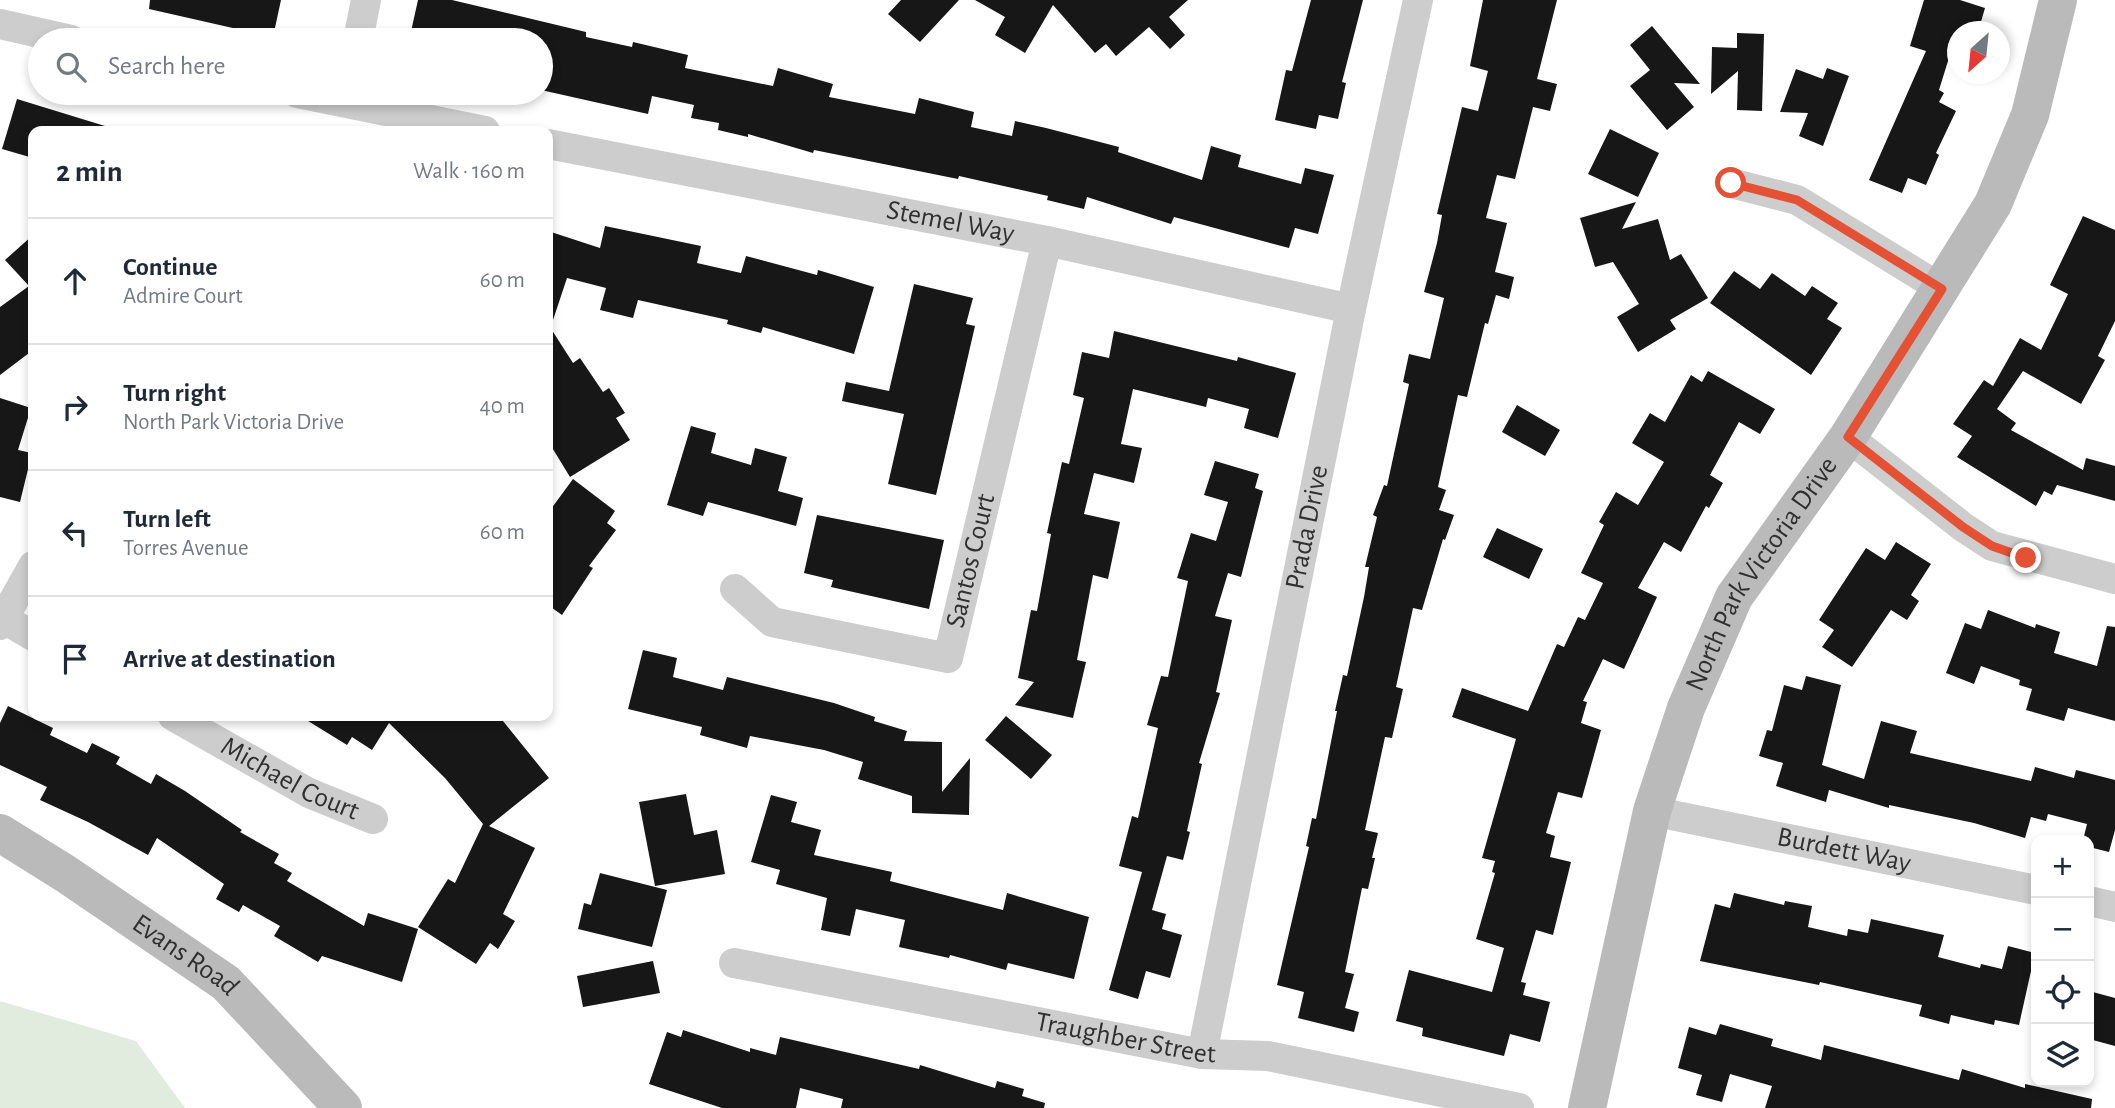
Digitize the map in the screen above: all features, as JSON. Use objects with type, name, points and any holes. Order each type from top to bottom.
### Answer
[{"type":"main road","name":"North Park Victoria Drive","points":[[1587,1108],[1652,811],[1686,708],[1734,597],[1848,437],[1993,204],[2030,115],[2058,0]]},
{"type":"main road","name":"Evans Road","points":[[0,833],[66,874],[226,983],[343,1108]]},
{"type":"street","points":[[360,28],[366,0]]},
{"type":"street","name":"Prada Drive","points":[[1202,1054],[1351,309],[1418,0]]},
{"type":"street","points":[[0,24],[28,30]]},
{"type":"street","points":[[376,105],[464,126]]},
{"type":"street","name":"Stemel Way","points":[[553,145],[1047,241],[1351,309]]},
{"type":"street","points":[[1731,183],[1797,200],[1942,289]]},
{"type":"street","name":"Santos Court","points":[[735,589],[772,622],[948,658],[1047,241]]},
{"type":"street","points":[[1848,437],[1963,527],[1992,546],[2026,558],[2115,579]]},
{"type":"street","points":[[28,575],[2,622],[28,634]]},
{"type":"street","name":"Michael Court","points":[[182,721],[309,793],[373,818]]},
{"type":"street","name":"Burdett Way","points":[[1652,811],[2031,889]]},
{"type":"street","points":[[2094,902],[2115,906]]},
{"type":"street","name":"Traughber Street","points":[[734,963],[1202,1054],[1268,1056],[1519,1108]]},
{"type":"green space","points":[[0,1001],[136,1041],[185,1108],[0,1108]]},
{"type":"building","points":[[150,0],[281,0],[275,28],[233,28],[149,9]]},
{"type":"building","points":[[418,0],[452,0],[586,32],[586,37],[632,47],[633,42],[688,55],[685,68],[773,86],[778,68],[833,84],[829,97],[915,114],[919,98],[974,112],[971,127],[1012,136],[1015,121],[1046,128],[1119,147],[1118,152],[1202,180],[1211,146],[1241,155],[1238,167],[1301,184],[1305,168],[1334,175],[1318,234],[1295,228],[1289,248],[1174,217],[1171,224],[1087,197],[1084,209],[1047,200],[1048,196],[959,176],[958,179],[814,150],[813,153],[748,134],[748,137],[718,130],[719,123],[691,118],[694,105],[652,96],[648,114],[553,93],[553,28],[412,28]]},
{"type":"building","points":[[901,0],[959,0],[920,42],[888,14]]},
{"type":"building","points":[[975,0],[1188,0],[1169,17],[1185,35],[1170,49],[1149,27],[1116,56],[1106,44],[1095,53],[1053,5],[1025,53],[995,35],[1005,17]]},
{"type":"building","points":[[1311,0],[1363,0],[1342,82],[1346,83],[1338,119],[1319,115],[1316,129],[1275,120],[1286,70],[1292,71]]},
{"type":"building","points":[[1483,0],[1557,0],[1537,79],[1557,84],[1550,111],[1533,107],[1515,179],[1497,175],[1486,218],[1507,223],[1495,272],[1514,277],[1509,299],[1496,295],[1488,324],[1485,323],[1467,397],[1458,395],[1438,487],[1446,490],[1439,510],[1454,515],[1445,540],[1443,539],[1422,610],[1413,608],[1396,687],[1403,689],[1392,738],[1385,737],[1365,830],[1378,833],[1368,889],[1362,888],[1345,972],[1354,974],[1345,1008],[1359,1012],[1354,1032],[1298,1018],[1304,992],[1277,985],[1309,847],[1306,846],[1312,818],[1316,819],[1343,675],[1347,676],[1364,597],[1369,567],[1365,567],[1377,517],[1373,515],[1384,485],[1387,486],[1409,384],[1403,382],[1409,354],[1430,359],[1444,298],[1424,292],[1442,215],[1437,214],[1462,107],[1478,111],[1488,71],[1470,66]]},
{"type":"building","points":[[1924,0],[1960,0],[1985,8],[1981,21],[1947,21],[1947,64],[1939,90],[1944,93],[1939,102],[1956,111],[1936,153],[1939,155],[1926,185],[1908,178],[1902,193],[1869,180],[1926,51],[1910,46]]},
{"type":"building","points":[[1652,26],[1700,84],[1674,83],[1694,107],[1667,130],[1630,86],[1650,70],[1630,45]]},
{"type":"building","points":[[1737,33],[1764,34],[1762,111],[1737,110],[1738,71],[1711,94],[1712,47],[1737,48]]},
{"type":"building","points":[[1827,68],[1849,76],[1823,146],[1799,136],[1808,113],[1780,112],[1796,69],[1823,79]]},
{"type":"building","points":[[17,99],[28,102],[28,105],[37,105],[105,126],[28,126],[28,157],[2,149]]},
{"type":"building","points":[[1610,129],[1659,153],[1638,197],[1588,174]]},
{"type":"building","points":[[1636,202],[1622,229],[1658,219],[1670,260],[1681,254],[1708,298],[1670,320],[1676,329],[1638,352],[1617,317],[1639,304],[1613,262],[1595,267],[1580,218]]},
{"type":"building","points":[[2083,216],[2115,230],[2115,321],[2098,356],[2105,360],[2081,404],[2023,371],[1997,409],[2016,423],[2011,430],[2083,470],[2086,458],[2115,466],[2115,501],[2057,485],[2052,495],[2044,491],[2036,506],[1957,457],[1972,436],[1953,424],[1984,380],[1993,386],[2020,338],[2041,350],[2068,294],[2050,285]]},
{"type":"building","points":[[605,226],[701,246],[697,263],[741,273],[746,256],[817,275],[818,270],[874,287],[854,354],[763,327],[761,333],[727,324],[728,320],[638,300],[633,318],[600,310],[606,288],[567,278],[553,320],[553,233],[600,248]]},
{"type":"building","points":[[28,239],[28,285],[5,260]]},
{"type":"building","points":[[1734,271],[1760,289],[1772,273],[1805,296],[1812,286],[1838,303],[1827,319],[1842,328],[1811,375],[1710,303]]},
{"type":"building","points":[[914,284],[973,298],[966,324],[975,326],[936,495],[888,484],[904,414],[842,401],[846,382],[889,391]]},
{"type":"building","points":[[28,287],[28,354],[0,375],[0,307]]},
{"type":"building","points":[[1114,331],[1237,361],[1238,357],[1296,373],[1278,438],[1244,428],[1249,409],[1208,398],[1206,407],[1133,389],[1121,444],[1142,448],[1134,483],[1094,473],[1084,514],[1120,522],[1108,579],[1093,575],[1077,660],[1086,662],[1073,718],[1015,705],[1034,682],[1018,678],[1031,610],[1037,611],[1051,534],[1047,533],[1062,462],[1069,464],[1084,398],[1073,395],[1082,352],[1109,358]]},
{"type":"building","points":[[553,332],[573,363],[580,358],[603,392],[609,388],[625,413],[616,418],[630,440],[570,477],[553,449]]},
{"type":"building","points":[[1708,371],[1775,409],[1760,434],[1739,422],[1710,475],[1723,483],[1709,508],[1706,506],[1681,552],[1664,542],[1638,588],[1657,597],[1624,669],[1603,659],[1583,701],[1587,702],[1581,723],[1601,730],[1582,798],[1558,792],[1546,833],[1555,836],[1550,857],[1571,862],[1553,935],[1536,930],[1521,982],[1526,983],[1523,995],[1550,1002],[1540,1042],[1510,1034],[1504,1056],[1422,1036],[1423,1028],[1396,1021],[1409,970],[1492,992],[1504,948],[1476,939],[1495,873],[1492,872],[1495,861],[1482,858],[1516,739],[1452,717],[1462,688],[1528,711],[1557,644],[1564,647],[1578,617],[1585,620],[1603,583],[1581,573],[1604,525],[1599,522],[1616,492],[1638,505],[1664,462],[1632,443],[1650,413],[1665,422],[1691,375],[1702,382]]},
{"type":"building","points":[[0,398],[28,407],[28,418],[18,450],[28,452],[28,469],[20,502],[0,497]]},
{"type":"building","points":[[1517,405],[1560,430],[1545,456],[1502,432]]},
{"type":"building","points":[[691,426],[716,433],[711,453],[751,465],[755,448],[787,457],[778,491],[803,498],[796,526],[708,502],[703,516],[667,505]]},
{"type":"building","points":[[1215,461],[1259,474],[1255,488],[1263,491],[1241,577],[1228,573],[1215,616],[1232,620],[1216,692],[1220,693],[1199,763],[1202,764],[1183,860],[1167,856],[1152,910],[1166,914],[1162,929],[1182,935],[1170,978],[1146,971],[1138,999],[1109,990],[1142,872],[1119,866],[1132,816],[1138,818],[1158,728],[1147,725],[1161,676],[1168,677],[1188,581],[1177,578],[1191,533],[1216,541],[1228,502],[1204,495]]},
{"type":"building","points":[[573,479],[615,511],[607,523],[616,530],[589,566],[593,568],[562,615],[553,609],[553,506]]},
{"type":"building","points":[[817,515],[944,540],[929,609],[831,587],[833,580],[804,573]]},
{"type":"building","points":[[1497,528],[1543,549],[1529,579],[1483,557]]},
{"type":"building","points":[[1896,542],[1931,564],[1911,595],[1919,601],[1907,620],[1891,610],[1852,667],[1822,647],[1834,630],[1819,620],[1866,548],[1885,560]]},
{"type":"building","points":[[1988,610],[2035,628],[2036,624],[2060,632],[2054,653],[2097,666],[2107,626],[2115,627],[2115,721],[2068,708],[2064,721],[2026,710],[2032,689],[2019,685],[2020,680],[1981,666],[1974,684],[1946,673],[1965,623],[1981,629]]},
{"type":"building","points":[[643,650],[677,658],[673,677],[723,690],[727,677],[834,703],[875,717],[874,721],[907,731],[904,741],[942,742],[942,792],[970,758],[969,815],[912,813],[912,796],[858,779],[863,762],[824,750],[750,736],[747,748],[700,735],[702,727],[628,709]]},
{"type":"building","points":[[1806,676],[1841,685],[1822,765],[1864,779],[1881,721],[1917,731],[1910,753],[2031,781],[2035,767],[2074,778],[2076,770],[2115,780],[2115,830],[2109,852],[2094,848],[2094,835],[2084,835],[2087,824],[2048,814],[2046,821],[2031,817],[2025,838],[1974,823],[1889,805],[1889,808],[1829,790],[1826,802],[1776,786],[1783,763],[1759,756],[1767,730],[1772,731],[1784,685],[1802,690]]},
{"type":"building","points":[[8,706],[28,716],[28,721],[39,721],[53,728],[50,735],[87,753],[92,743],[120,757],[116,764],[151,784],[156,774],[242,830],[240,832],[279,854],[274,863],[292,873],[287,881],[364,926],[368,913],[418,929],[402,982],[322,956],[318,962],[274,936],[280,926],[243,905],[239,912],[216,899],[224,884],[157,838],[148,855],[88,822],[40,800],[47,787],[0,765],[0,723]]},
{"type":"building","points":[[1006,716],[1052,755],[1031,779],[985,740]]},
{"type":"building","points":[[308,721],[503,721],[549,778],[489,826],[535,848],[503,914],[515,921],[498,949],[490,943],[476,964],[418,927],[448,879],[455,883],[483,824],[445,778],[389,723],[372,750],[352,737],[347,745]]},
{"type":"building","points":[[686,794],[694,835],[717,830],[725,874],[655,886],[639,802]]},
{"type":"building","points":[[771,795],[797,802],[791,822],[821,830],[814,855],[892,872],[890,881],[1003,910],[1007,893],[1089,917],[1074,979],[1008,963],[1006,970],[950,955],[949,958],[899,947],[905,920],[856,909],[850,936],[821,930],[827,898],[776,884],[780,870],[751,862]]},
{"type":"building","points":[[600,873],[667,890],[652,947],[578,929],[584,903],[591,905]]},
{"type":"building","points":[[1734,893],[1784,905],[1785,901],[1812,906],[1808,927],[1847,936],[1848,929],[1868,933],[1871,919],[1944,935],[1938,957],[1980,968],[1981,964],[2002,969],[2008,946],[2031,952],[2031,971],[2019,1025],[1995,1020],[1994,1025],[1951,1015],[1949,1024],[1919,1016],[1922,1005],[1820,982],[1819,985],[1700,961],[1715,904],[1730,908]]},
{"type":"building","points":[[653,961],[660,993],[583,1007],[577,976]]},
{"type":"building","points":[[2094,992],[2115,998],[2115,1046],[2094,1040]]},
{"type":"building","points":[[1720,1024],[1773,1039],[1771,1046],[1821,1060],[1824,1045],[1959,1080],[1962,1069],[2025,1088],[2025,1084],[2092,1099],[2091,1108],[1765,1108],[1772,1086],[1730,1074],[1722,1102],[1696,1095],[1702,1075],[1678,1068],[1689,1027],[1716,1035]]},
{"type":"building","points":[[683,1030],[750,1052],[750,1048],[776,1055],[780,1037],[919,1069],[920,1065],[995,1088],[997,1081],[1024,1089],[1022,1096],[1045,1103],[1044,1108],[841,1108],[843,1099],[800,1088],[796,1108],[722,1108],[649,1084],[667,1032],[681,1037]]},
{"type":"route","points":[[1731,183],[1797,200],[1942,289],[1848,437],[1963,527],[1992,546],[2026,558]]}]
